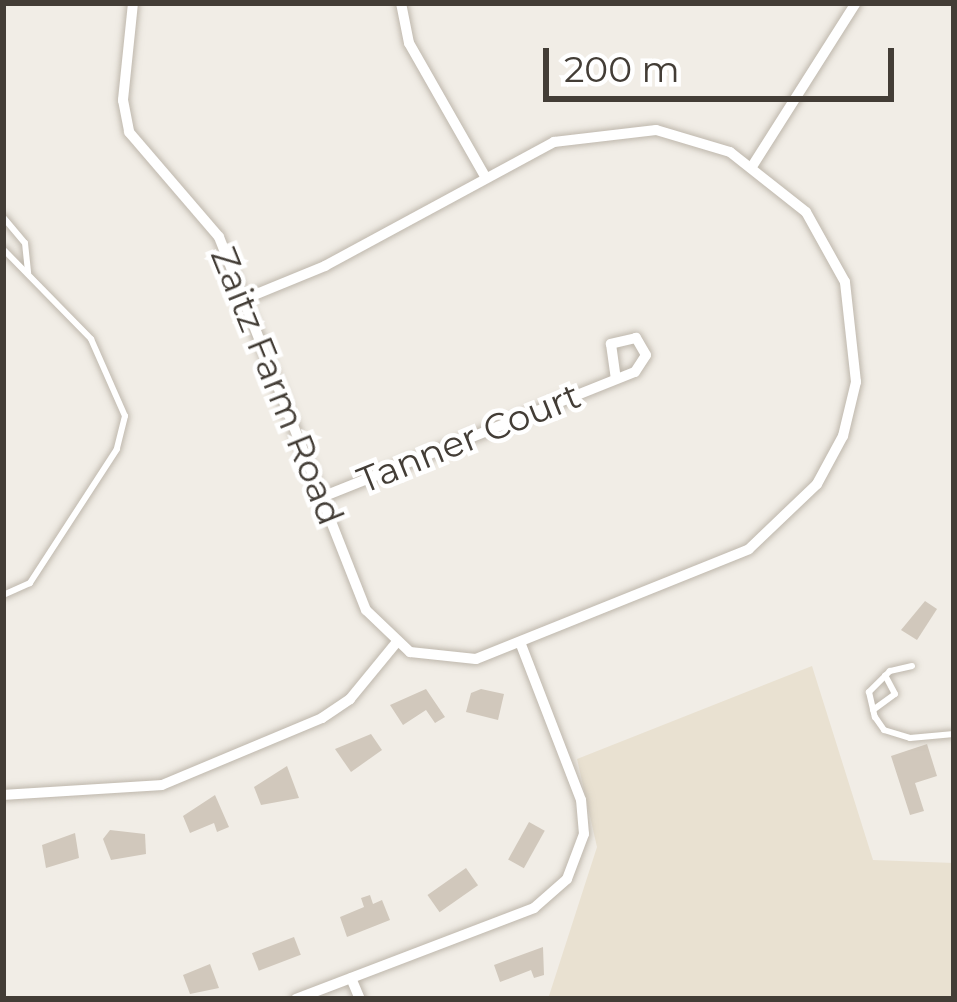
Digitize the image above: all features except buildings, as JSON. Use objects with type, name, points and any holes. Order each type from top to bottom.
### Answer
[{"type":"street","name":"Zaitz Farm Road","points":[[133,3],[122,100],[129,133],[147,162],[204,215],[244,299],[366,610],[396,643]]},
{"type":"street","points":[[401,3],[410,43],[484,176]]},
{"type":"street","points":[[753,164],[856,3]]},
{"type":"street","points":[[3,795],[162,784],[322,718],[350,699],[396,643],[460,661],[520,642],[749,549],[803,503],[832,461],[856,382],[852,309],[822,235],[753,164],[705,141],[632,129],[554,142],[326,266],[244,299]]},
{"type":"street","name":"Tanner Court","points":[[322,497],[616,380]]},
{"type":"street","points":[[296,999],[533,908],[575,865],[584,834],[581,800],[520,642]]},
{"type":"street","points":[[351,978],[360,999]]},
{"type":"lane","points":[[3,217],[26,243],[28,277]]},
{"type":"lane","points":[[3,249],[91,339],[124,416],[116,449],[30,584],[3,595]]},
{"type":"lane","points":[[912,666],[885,675],[869,692],[872,710],[884,730],[910,738],[954,734]]},
{"type":"lane","points":[[872,710],[895,694],[885,675]]},
{"type":"shaded area","points":[[812,666],[873,860],[954,863],[954,999],[548,999],[597,847],[577,759]]}]
